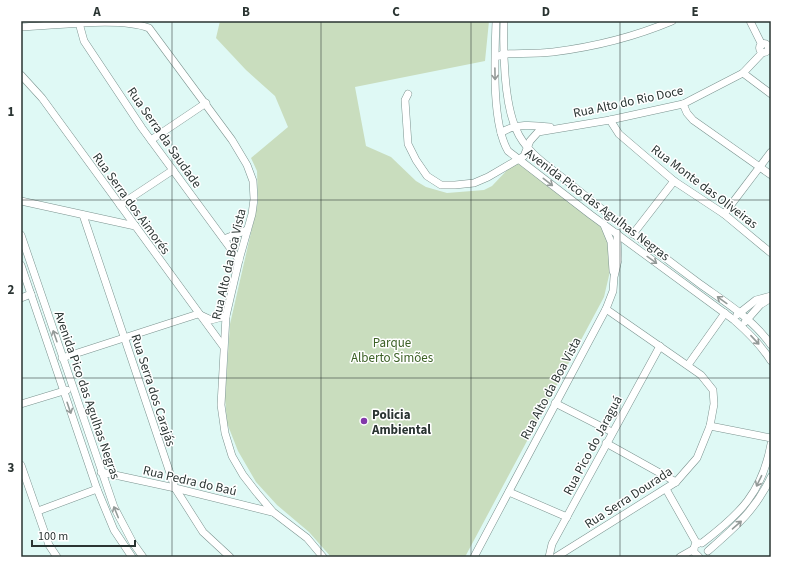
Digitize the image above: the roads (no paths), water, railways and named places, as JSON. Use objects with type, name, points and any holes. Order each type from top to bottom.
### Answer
[{"type":"street","name":"Avenida Pico das Agulhas Negras","points":[[496,21],[495,91],[502,141],[508,151],[734,320],[763,348],[771,362]]},
{"type":"street","name":"Avenida Pico das Agulhas Negras","points":[[504,21],[503,54],[509,99],[515,128],[528,149],[633,234],[739,312],[760,331],[771,345]]},
{"type":"street","points":[[495,57],[503,54],[552,52],[595,45],[624,38],[672,21]]},
{"type":"street","points":[[750,21],[762,44],[766,44],[770,48],[768,52],[762,52],[759,48],[762,44]]},
{"type":"street","name":"Rua Serra da Saudade","points":[[79,23],[84,41],[151,140],[239,260]]},
{"type":"street","name":"Rua Alto da Boa Vista","points":[[21,27],[29,24],[115,23],[141,25],[149,28],[206,103],[232,140],[251,173],[254,190],[254,205],[226,316],[223,346],[221,405],[225,433],[232,456],[243,475],[273,512],[307,538],[323,557]]},
{"type":"street","name":"Rua Alto do Rio Doce","points":[[556,128],[610,120],[683,104],[743,73],[762,52]]},
{"type":"street","points":[[743,73],[771,94]]},
{"type":"street","name":"Rua Serra dos Aimorés","points":[[21,75],[42,98],[198,314],[223,346]]},
{"type":"street","points":[[408,94],[405,100],[408,144],[416,160],[427,176],[441,185],[474,183],[524,156],[530,141],[538,132],[556,128]]},
{"type":"street","points":[[151,140],[206,103]]},
{"type":"street","points":[[683,104],[687,113],[693,120],[771,175]]},
{"type":"street","name":"Rua Monte das Oliveiras","points":[[610,120],[619,134],[674,181],[724,214],[771,253]]},
{"type":"street","points":[[501,133],[507,129],[534,125],[556,128]]},
{"type":"street","points":[[724,214],[771,152]]},
{"type":"street","points":[[120,206],[173,170]]},
{"type":"street","points":[[633,234],[674,181]]},
{"type":"street","points":[[21,201],[135,226]]},
{"type":"street","name":"Rua Serra dos Carajás","points":[[83,215],[175,488],[204,532],[230,557]]},
{"type":"street","name":"Rua Alto da Boa Vista","points":[[474,557],[606,309],[614,291],[614,277],[618,260],[617,234],[619,223]]},
{"type":"street","points":[[604,224],[611,242],[614,277]]},
{"type":"street","points":[[224,239],[248,230]]},
{"type":"street","name":"Avenida Pico das Agulhas Negras","points":[[21,235],[72,388],[118,518],[143,557]]},
{"type":"street","name":"Avenida Pico das Agulhas Negras","points":[[21,265],[97,489],[114,530],[132,557]]},
{"type":"street","points":[[21,298],[31,294]]},
{"type":"street","points":[[734,320],[739,312],[756,300],[771,297]]},
{"type":"street","points":[[742,327],[760,305],[771,297]]},
{"type":"street","name":"Rua Serra Dourada","points":[[556,557],[676,482],[697,458],[710,426],[714,404],[713,390],[701,375],[606,309]]},
{"type":"street","points":[[688,365],[725,313]]},
{"type":"street","points":[[62,358],[198,314],[211,320],[226,316]]},
{"type":"street","name":"Rua Pico do Jaraguá","points":[[549,557],[552,544],[566,517],[660,346]]},
{"type":"street","points":[[21,404],[72,388]]},
{"type":"street","points":[[555,403],[612,432]]},
{"type":"street","points":[[710,426],[771,438]]},
{"type":"street","points":[[606,443],[676,482]]},
{"type":"street","points":[[680,557],[727,524],[748,501],[768,462],[771,444]]},
{"type":"street","points":[[21,465],[23,476],[38,511],[49,545],[57,557]]},
{"type":"street","name":"Rua Pedra do Baú","points":[[101,472],[273,512]]},
{"type":"street","points":[[703,556],[744,518],[755,504],[771,477]]},
{"type":"street","points":[[38,511],[97,489]]},
{"type":"street","points":[[666,489],[698,545],[707,547],[703,556]]},
{"type":"street","points":[[508,492],[566,517]]},
{"type":"street","points":[[698,545],[695,554],[703,556]]},
{"type":"place","name":"Policia Ambiental","points":[[364,421]]},
{"type":"park label","name":"Parque Alberto Simões","points":[[392,350]]}]
